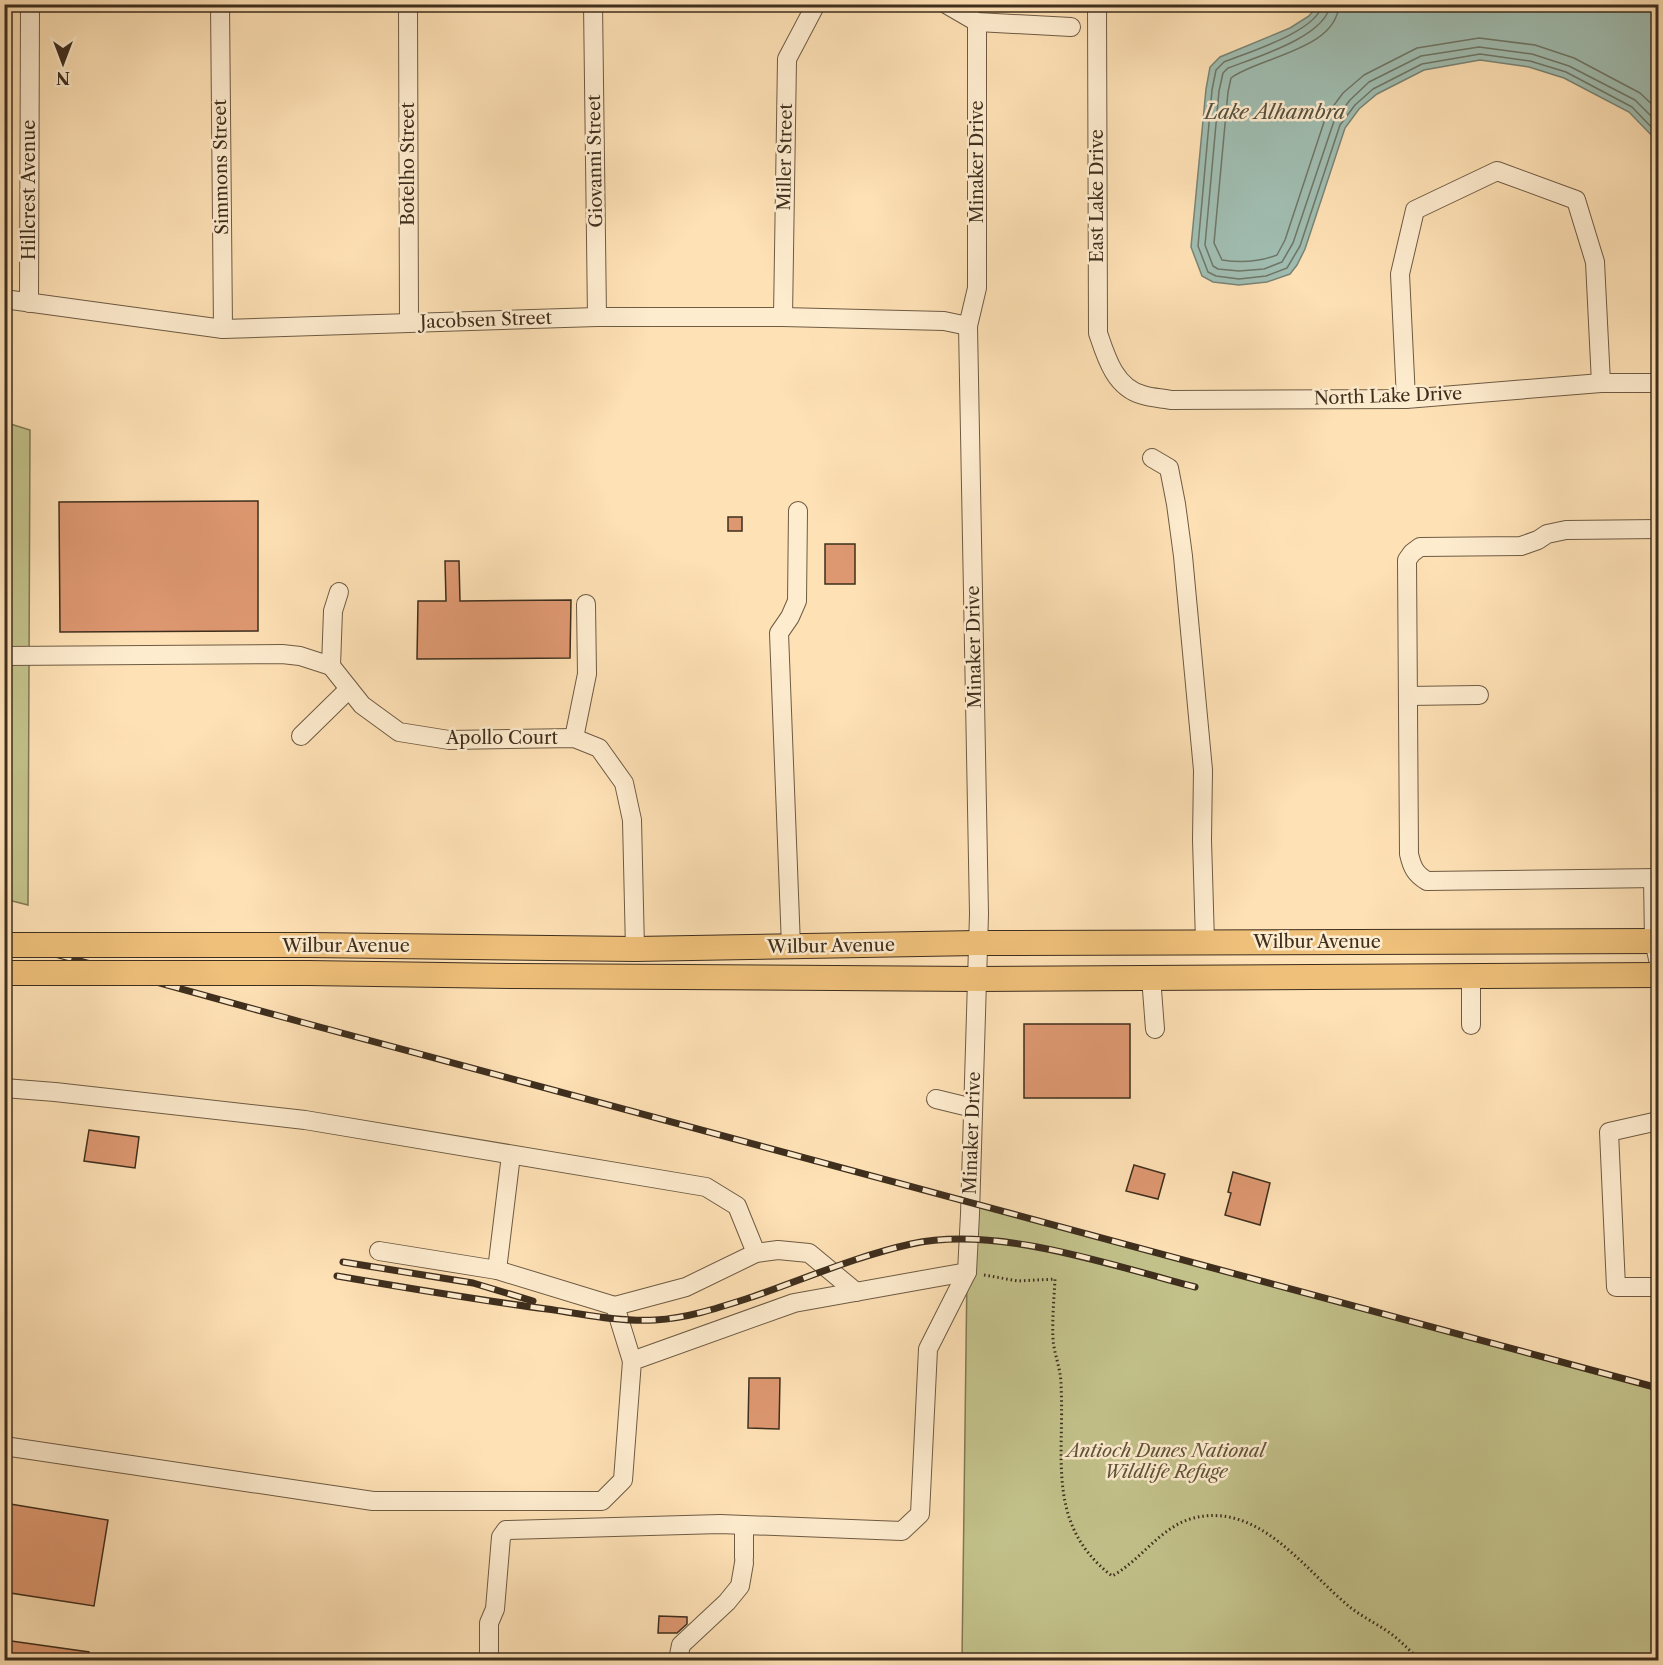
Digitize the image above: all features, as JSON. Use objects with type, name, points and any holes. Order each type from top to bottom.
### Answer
[{"type":"main road","name":"Wilbur Avenue","points":[[4,945],[309,945],[635,949],[1205,942],[1557,943],[1657,947]]},
{"type":"main road","points":[[1471,976],[1482,960],[1491,956],[1527,955],[1557,943]]},
{"type":"main road","points":[[635,949],[635,976]]},
{"type":"main road","name":"Wilbur Avenue","points":[[4,973],[308,973],[977,979],[1659,975]]},
{"type":"street","name":"Hillcrest Avenue","points":[[29,303],[30,4]]},
{"type":"street","name":"Simmons Street","points":[[220,4],[223,329]]},
{"type":"street","name":"Botelho Street","points":[[408,4],[409,323]]},
{"type":"street","name":"Giovanni Street","points":[[593,4],[597,317]]},
{"type":"street","name":"Miller Street","points":[[783,317],[787,59],[816,4]]},
{"type":"street","points":[[946,4],[977,22],[1071,27]]},
{"type":"street","name":"East Lake Drive","points":[[1096,4],[1098,333],[1107,361],[1120,382]]},
{"type":"street","name":"Minaker Drive","points":[[967,1272],[978,943],[968,326],[977,288],[977,22]]},
{"type":"street","points":[[1406,399],[1400,274],[1415,210],[1497,171],[1576,200],[1595,262],[1601,383]]},
{"type":"street","name":"Jacobsen Street","points":[[4,299],[223,329],[597,317],[783,317],[944,321],[968,326]]},
{"type":"street","name":"North Lake Drive","points":[[1120,382],[1141,395],[1172,400],[1406,399],[1601,383],[1659,383]]},
{"type":"street","points":[[1152,458],[1169,468],[1183,556],[1203,770],[1202,840],[1205,942]]},
{"type":"street","points":[[791,946],[780,633],[797,601],[798,511]]},
{"type":"street","points":[[1657,947],[1656,878],[1427,881],[1418,876],[1409,854],[1407,560],[1420,547],[1521,546],[1538,540],[1546,534],[1566,530],[1659,529]]},
{"type":"street","points":[[4,656],[282,654],[300,656],[330,666],[333,611],[339,592]]},
{"type":"street","points":[[574,738],[587,674],[586,604]]},
{"type":"street","name":"Apollo Court","points":[[330,666],[362,705],[399,732],[449,740],[574,738],[599,748],[624,783],[632,820],[635,949]]},
{"type":"street","points":[[301,736],[349,689]]},
{"type":"street","points":[[1408,696],[1479,695]]},
{"type":"street","points":[[1471,976],[1472,1025]]},
{"type":"street","points":[[1151,977],[1155,1029]]},
{"type":"street","points":[[4,1088],[305,1120],[706,1187],[737,1206],[756,1253]]},
{"type":"street","points":[[936,1099],[973,1108]]},
{"type":"street","points":[[1659,1121],[1609,1132],[1616,1287],[1659,1287]]},
{"type":"street","points":[[497,1270],[512,1155]]},
{"type":"street","points":[[379,1251],[497,1270],[615,1306],[686,1287],[756,1253],[778,1250],[809,1252],[856,1292]]},
{"type":"street","points":[[632,1361],[794,1303],[967,1272]]},
{"type":"street","points":[[489,1660],[489,1623],[495,1609],[501,1537],[506,1530],[720,1524],[902,1531],[915,1520],[921,1508],[928,1349],[967,1272]]},
{"type":"street","points":[[4,1446],[373,1501],[602,1501],[623,1480],[632,1361],[615,1306]]},
{"type":"street","points":[[678,1660],[681,1645],[728,1602],[740,1586],[744,1561],[744,1525]]},
{"type":"path","points":[[967,1272],[1018,1281],[1055,1279],[1053,1340],[1062,1382],[1063,1497],[1072,1530],[1096,1564],[1112,1576],[1165,1533],[1189,1519],[1221,1515],[1239,1519],[1272,1536],[1352,1608],[1391,1634],[1420,1660]]},
{"type":"green space","points":[[4,422],[30,430],[28,905],[4,899]]},
{"type":"green space","name":"Antioch Dunes National Wildlife Refuge","points":[[971,1203],[1658,1388],[1658,1660],[962,1660],[967,1272]]},
{"type":"water","name":"Lake Alhambra","points":[[1318,5],[1658,5],[1658,142],[1629,112],[1564,78],[1529,67],[1480,60],[1424,70],[1377,94],[1359,109],[1345,128],[1305,249],[1290,274],[1267,282],[1239,285],[1213,282],[1202,276],[1191,247],[1210,67],[1220,57],[1290,28],[1309,16]]},
{"type":"building","points":[[258,501],[258,631],[60,632],[59,502]]},
{"type":"building","points":[[728,517],[742,517],[742,531],[728,531]]},
{"type":"building","points":[[825,544],[855,544],[855,584],[825,584]]},
{"type":"building","points":[[445,561],[459,561],[460,601],[571,600],[570,658],[417,659],[418,601],[446,601]]},
{"type":"building","points":[[1024,1024],[1130,1024],[1130,1098],[1024,1098]]},
{"type":"building","points":[[89,1130],[139,1137],[135,1168],[84,1161]]},
{"type":"building","points":[[1134,1165],[1165,1174],[1158,1199],[1126,1191]]},
{"type":"building","points":[[1233,1172],[1270,1183],[1260,1225],[1225,1215],[1231,1193],[1228,1192]]},
{"type":"building","points":[[749,1378],[780,1378],[779,1429],[748,1428]]},
{"type":"building","points":[[4,1503],[108,1520],[94,1606],[4,1592]]},
{"type":"building","points":[[659,1616],[687,1617],[687,1624],[677,1633],[658,1633]]},
{"type":"building","points":[[4,1640],[89,1652],[88,1660],[4,1660]]},
{"type":"railway","points":[[4,940],[1658,1388]]},
{"type":"railway","points":[[337,1276],[601,1317],[655,1320],[680,1317],[717,1308],[851,1261],[911,1244],[944,1239],[1016,1243],[1053,1250],[1195,1287]]},
{"type":"railway","points":[[343,1262],[473,1283],[533,1301]]}]
